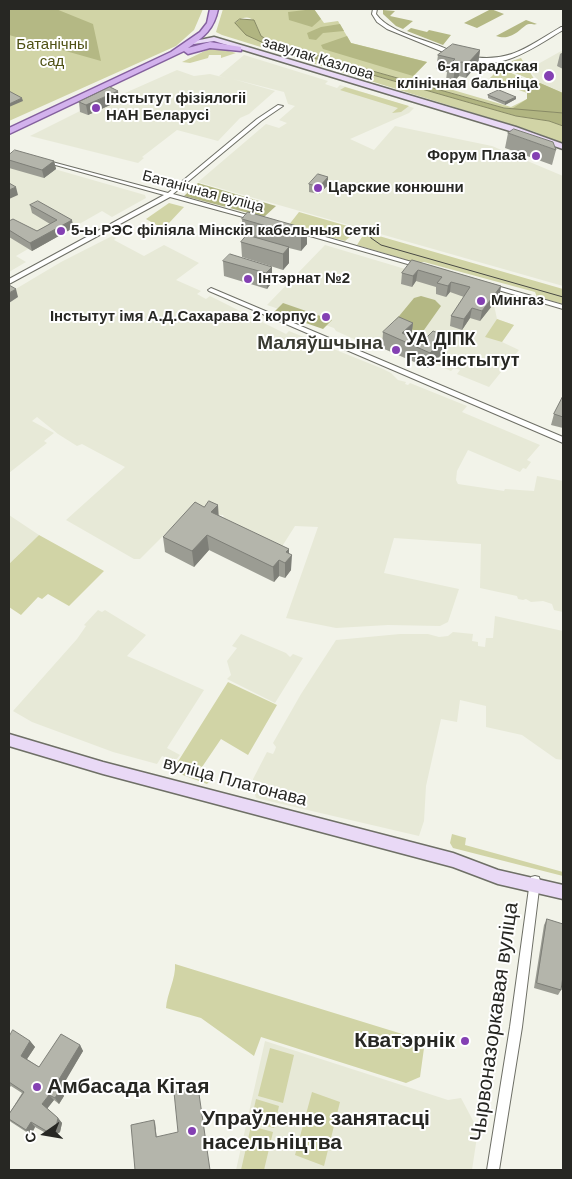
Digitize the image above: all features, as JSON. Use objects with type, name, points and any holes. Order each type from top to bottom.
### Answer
[{"type":"main road","points":[[9,131],[174,54],[206,34],[214,9]]},
{"type":"main road","name":"завулак Казлова","points":[[206,34],[238,49],[472,118],[563,152]]},
{"type":"main road","name":"завулак Казлова","points":[[206,34],[563,147]]},
{"type":"main road","points":[[174,54],[210,45],[238,49]]},
{"type":"main road","name":"вуліца Платонава","points":[[9,740],[102,768],[453,860],[498,877],[563,886]]},
{"type":"main road","name":"вуліца Платонава","points":[[535,883],[563,892]]},
{"type":"street","points":[[375,9],[374,14],[379,21],[401,34],[468,59],[495,62],[509,59],[563,28]]},
{"type":"street","points":[[9,282],[170,195],[259,120],[280,106]]},
{"type":"street","name":"Батанічная вуліца","points":[[35,157],[262,221]]},
{"type":"street","points":[[290,229],[428,268]]},
{"type":"street","points":[[481,284],[563,307]]},
{"type":"street","points":[[212,290],[563,440]]},
{"type":"street","name":"Чырвоназоркавая вуліца","points":[[492,1170],[516,1026],[535,883]]},
{"type":"shaded area","points":[[9,9],[56,9],[93,24],[101,61],[9,35]]},
{"type":"shaded area","points":[[314,9],[321,19],[312,27],[289,20],[288,12]]},
{"type":"shaded area","points":[[491,9],[504,14],[477,28],[464,23]]},
{"type":"shaded area","points":[[383,10],[395,11],[390,16],[413,21],[403,29],[396,26],[383,14]]},
{"type":"shaded area","points":[[240,19],[254,20],[261,36],[273,43],[504,108],[563,113],[563,126],[549,121],[516,116],[268,45],[246,35],[235,23]]},
{"type":"shaded area","points":[[526,20],[537,24],[526,25],[517,33],[508,37],[496,36]]},
{"type":"shaded area","points":[[340,24],[344,31],[323,33],[316,40],[309,39],[307,33],[321,27]]},
{"type":"shaded area","points":[[411,28],[451,35],[443,45],[407,31]]},
{"type":"shaded area","points":[[347,36],[351,43],[427,62],[413,76],[323,49],[321,45]]},
{"type":"shaded area","name":"6-я гарадская клінічная бальніца","points":[[563,50],[563,93],[540,83],[529,69]]},
{"type":"shaded area","points":[[244,55],[328,81],[325,84],[337,88],[340,85],[414,108],[409,113],[350,139],[374,150],[395,126],[492,146],[563,176],[563,286],[198,182],[266,124],[279,128],[287,123],[279,120],[295,106],[288,104],[284,92],[233,79],[275,91],[249,114],[240,118],[218,141],[177,130],[142,157],[144,158],[138,163],[30,136],[112,95],[116,97],[177,70],[194,76],[210,74],[226,78],[219,76]]},
{"type":"shaded area","points":[[540,83],[563,93],[563,113],[510,110],[527,99],[527,93],[536,84]]},
{"type":"shaded area","points":[[9,156],[145,195],[146,198],[112,217],[102,211],[32,251],[28,249],[16,256],[26,262],[9,272]]},
{"type":"shaded area","points":[[198,183],[276,206],[264,217],[184,196]]},
{"type":"shaded area","points":[[112,236],[116,238],[114,240],[144,256],[164,245],[199,263],[176,280],[201,291],[197,294],[206,299],[210,296],[286,334],[289,331],[383,369],[391,373],[398,380],[406,382],[405,384],[408,385],[410,383],[467,406],[462,412],[540,445],[527,460],[531,462],[526,469],[523,468],[520,472],[468,450],[457,471],[456,480],[458,484],[504,491],[505,489],[534,491],[537,476],[563,481],[563,612],[554,610],[552,604],[543,601],[531,602],[526,599],[518,599],[517,596],[480,588],[481,544],[394,538],[384,573],[459,589],[448,622],[440,626],[388,625],[336,628],[286,618],[318,527],[295,526],[281,548],[225,520],[223,515],[183,516],[140,559],[134,559],[66,520],[125,467],[82,444],[77,446],[37,417],[32,421],[54,433],[44,441],[47,443],[9,473],[9,293],[61,262]]},
{"type":"shaded area","points":[[325,245],[499,297],[494,305],[497,319],[514,325],[502,342],[519,350],[489,387],[457,374],[460,370],[454,368],[451,371],[433,363],[428,368],[382,348],[381,351],[336,331],[334,328],[267,305]]},
{"type":"shaded area","points":[[421,296],[435,300],[441,306],[424,330],[408,329],[395,321],[414,298]]},
{"type":"shaded area","points":[[283,303],[332,320],[323,329],[274,312]]},
{"type":"shaded area","points":[[9,515],[39,535],[9,564]]},
{"type":"shaded area","points":[[98,610],[102,612],[105,610],[146,635],[127,656],[204,690],[167,748],[180,755],[175,761],[162,756],[157,764],[113,752],[32,722],[13,711],[77,639],[86,626],[84,625]]},
{"type":"shaded area","points":[[495,616],[563,631],[563,760],[556,759],[522,735],[486,727],[486,706],[460,700],[457,722],[441,719],[426,786],[424,821],[419,836],[256,798],[251,783],[267,752],[273,754],[276,747],[273,743],[301,694],[336,640],[400,634],[428,634],[439,637],[448,636],[453,632],[473,634],[472,641],[478,642],[478,646],[485,647],[486,638],[493,638]]},
{"type":"shaded area","points":[[241,634],[286,653],[290,657],[293,654],[303,658],[275,703],[227,679],[231,675],[227,661],[237,648],[232,646]]},
{"type":"shaded area","points":[[265,1041],[448,1100],[461,1098],[478,1130],[472,1170],[236,1170]]},
{"type":"green space","name":"Батанічны сад","points":[[9,9],[203,9],[194,30],[176,46],[9,121]]},
{"type":"green space","points":[[223,9],[314,9],[324,23],[338,21],[351,43],[427,62],[412,78],[511,107],[527,99],[527,93],[489,79],[500,68],[536,84],[540,83],[563,93],[563,113],[504,108],[273,43],[261,36],[255,23],[250,18],[246,17],[235,22],[268,45],[516,116],[549,121],[563,126],[563,144],[535,132],[222,35],[216,32]]},
{"type":"green space","points":[[213,47],[236,53],[221,58],[221,55],[209,55],[208,58],[190,63],[182,62]]},
{"type":"green space","points":[[521,58],[536,82],[501,67],[506,63]]},
{"type":"green space","points":[[345,87],[409,106],[401,112],[392,113],[398,108],[340,90]]},
{"type":"green space","points":[[169,203],[184,207],[169,223],[169,232],[146,219]]},
{"type":"green space","points":[[299,212],[351,227],[356,232],[345,241],[288,226]]},
{"type":"green space","points":[[365,232],[563,289],[563,304],[537,297],[535,292],[424,262],[417,263],[357,245]]},
{"type":"green space","points":[[497,319],[514,325],[502,342],[485,337]]},
{"type":"green space","points":[[39,535],[104,571],[69,606],[48,594],[42,599],[38,597],[21,615],[9,607],[9,564]]},
{"type":"green space","points":[[228,682],[277,705],[248,755],[221,739],[200,770],[213,777],[207,784],[172,771]]},
{"type":"green space","points":[[452,834],[466,838],[465,845],[563,872],[563,876],[453,848],[450,843]]},
{"type":"green space","points":[[175,964],[425,1041],[420,1077],[406,1083],[261,1037],[254,1056],[201,1018],[166,1008]]},
{"type":"green space","points":[[270,1048],[294,1055],[283,1103],[258,1096]]},
{"type":"green space","points":[[312,1092],[340,1102],[324,1166],[295,1155]]},
{"type":"green space","points":[[256,1099],[279,1106],[274,1128],[251,1122]]},
{"type":"green space","points":[[251,1126],[273,1132],[264,1170],[241,1170]]},
{"type":"building","points":[[453,44],[480,50],[468,63],[461,62],[455,68],[448,66],[455,59],[438,55]]},
{"type":"building","points":[[110,87],[118,91],[86,105],[79,102]]},
{"type":"building","points":[[499,90],[516,97],[505,102],[488,95]]},
{"type":"building","points":[[9,91],[22,98],[9,104]]},
{"type":"building","points":[[514,129],[553,142],[556,150],[508,133]]},
{"type":"building","points":[[15,150],[54,161],[42,170],[9,160],[9,155]]},
{"type":"building","points":[[318,174],[328,177],[319,187],[309,184]]},
{"type":"building","points":[[9,183],[16,187],[9,190]]},
{"type":"building","points":[[38,201],[72,220],[30,243],[9,230],[9,221],[13,219],[37,231],[57,220],[30,205]]},
{"type":"building","points":[[248,212],[307,229],[301,236],[242,219]]},
{"type":"building","points":[[247,235],[289,247],[283,254],[241,242]]},
{"type":"building","points":[[230,254],[272,267],[266,273],[223,261]]},
{"type":"building","points":[[412,260],[501,286],[482,311],[472,308],[464,319],[451,316],[470,287],[451,282],[448,286],[437,283],[442,277],[418,270],[413,276],[402,273]]},
{"type":"building","points":[[9,285],[16,289],[9,293]]},
{"type":"building","points":[[399,317],[413,323],[402,333],[422,342],[433,331],[446,336],[430,353],[383,332]]},
{"type":"building","points":[[563,396],[563,417],[554,414]]},
{"type":"building","points":[[209,501],[218,505],[211,512],[289,549],[286,552],[292,555],[285,563],[279,560],[273,567],[207,535],[192,551],[163,537],[195,502],[204,507]]},
{"type":"building","points":[[547,919],[563,924],[563,976],[561,990],[537,983]]},
{"type":"building","name":"Амбасада Кітая","points":[[13,1030],[30,1041],[21,1056],[39,1067],[61,1034],[80,1045],[55,1086],[60,1090],[55,1098],[49,1095],[42,1104],[58,1118],[56,1127],[48,1132],[31,1122],[26,1130],[9,1119],[9,1114],[24,1092],[9,1082],[9,1037]]},
{"type":"building","name":"Упраўленне занятасці насельніцтва","points":[[198,1087],[210,1170],[135,1170],[131,1125],[154,1120],[156,1137],[178,1132],[174,1092]]},
{"type":"tram line","points":[[369,231],[371,238],[381,245],[563,297]]},
{"type":"place","name":"6-я гарадская клінічная бальніца","points":[[549,76]]},
{"type":"place","name":"Інстытут фізіялогіі НАН Беларусі","points":[[96,108]]},
{"type":"place","name":"Форум Плаза","points":[[536,156]]},
{"type":"place","name":"Царские конюшни","points":[[318,188]]},
{"type":"place","name":"5-ы РЭС філіяла Мінскія кабельныя сеткі","points":[[61,231]]},
{"type":"place","name":"Інтэрнат №2","points":[[248,279]]},
{"type":"place","name":"Мингаз","points":[[481,301]]},
{"type":"place","name":"Інстытут імя А.Д.Сахарава 2 корпус","points":[[326,317]]},
{"type":"place","name":"УА ДІПК Газ-інстытут","points":[[396,350]]},
{"type":"place","name":"Кватэрнік","points":[[465,1041]]},
{"type":"place","name":"Амбасада Кітая","points":[[37,1087]]},
{"type":"place","name":"Упраўленне занятасці насельніцтва","points":[[192,1131]]},
{"type":"district","name":"Маляўшчына","points":[[320,344]]}]
